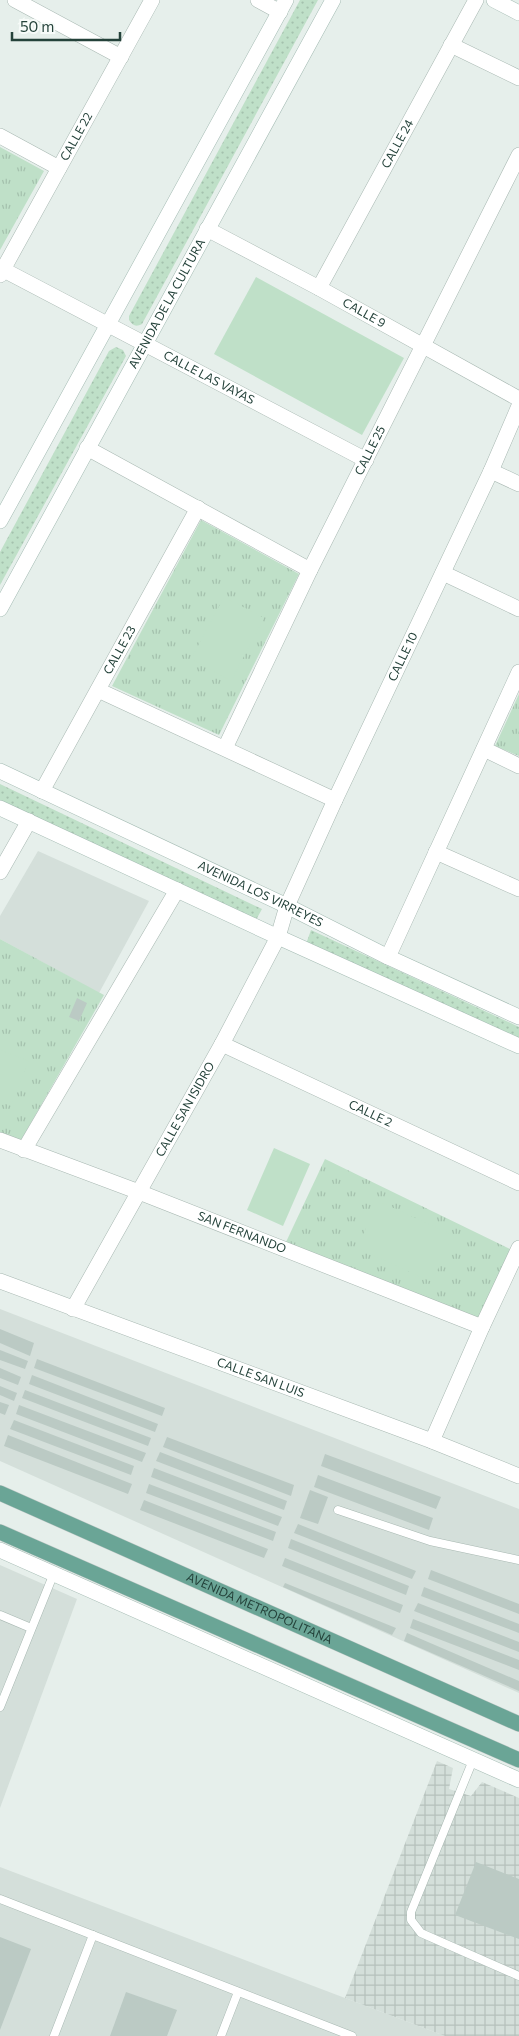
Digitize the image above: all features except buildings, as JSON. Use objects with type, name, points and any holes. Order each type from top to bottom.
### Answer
[{"type":"main road","name":"AVENIDA METROPOLITANA","points":[[0,1493],[519,1724]]},
{"type":"main road","points":[[0,1532],[519,1760]]},
{"type":"street","points":[[14,0],[121,57]]},
{"type":"street","name":"CALLE 22","points":[[1,271],[152,0]]},
{"type":"street","points":[[0,521],[283,6],[258,0]]},
{"type":"street","name":"AVENIDA DE LA CULTURA","points":[[0,609],[334,0]]},
{"type":"street","name":"CALLE 24","points":[[319,288],[476,0]]},
{"type":"street","points":[[494,0],[519,13]]},
{"type":"street","points":[[451,45],[519,78]]},
{"type":"street","points":[[0,136],[59,168]]},
{"type":"street","name":"CALLE 25","points":[[226,748],[310,570],[519,155]]},
{"type":"street","name":"CALLE 9","points":[[208,229],[519,399]]},
{"type":"street","name":"CALLE LAS VAYAS","points":[[1,271],[366,460]]},
{"type":"street","name":"CALLE 10","points":[[288,906],[335,800],[491,471],[519,406]]},
{"type":"street","points":[[88,448],[310,570]]},
{"type":"street","points":[[491,471],[519,484]]},
{"type":"street","name":"CALLE 23","points":[[42,792],[198,508]]},
{"type":"street","points":[[443,573],[519,609]]},
{"type":"street","points":[[388,956],[519,672]]},
{"type":"street","points":[[98,690],[335,800]]},
{"type":"street","points":[[484,749],[519,766]]},
{"type":"street","name":"AVENIDA LOS VIRREYES","points":[[0,771],[519,1017]]},
{"type":"street","points":[[0,808],[519,1046]]},
{"type":"street","points":[[0,872],[29,821]]},
{"type":"street","points":[[436,852],[519,889]]},
{"type":"street","points":[[24,1150],[177,890]]},
{"type":"street","name":"CALLE SAN ISIDRO","points":[[73,1308],[222,1044],[278,937],[288,906]]},
{"type":"street","name":"CALLE 2","points":[[222,1044],[519,1183]]},
{"type":"street","name":"SAN FERNANDO","points":[[0,1140],[139,1192],[482,1327]]},
{"type":"street","points":[[432,1441],[519,1248]]},
{"type":"street","name":"CALLE SAN LUIS","points":[[0,1281],[432,1441],[519,1476]]},
{"type":"street","points":[[0,1550],[519,1780]]},
{"type":"lane","points":[[338,1510],[430,1541],[519,1560]]},
{"type":"lane","points":[[0,1707],[54,1574]]},
{"type":"lane","points":[[0,1615],[32,1628]]},
{"type":"lane","points":[[473,1760],[411,1912],[411,1920],[421,1933],[519,1976]]},
{"type":"lane","points":[[0,1899],[352,2036]]},
{"type":"lane","points":[[54,2036],[92,1935]]},
{"type":"lane","points":[[221,2036],[238,1992]]},
{"type":"shaded area","points":[[38,851],[149,901],[99,993],[0,939],[0,916]]},
{"type":"shaded area","points":[[0,1309],[519,1509],[519,1693],[0,1461]]},
{"type":"shaded area","points":[[0,1565],[77,1599],[0,1808]]},
{"type":"shaded area","points":[[437,1761],[453,1768],[449,1789],[471,1796],[482,1782],[519,1798],[519,2036],[445,2036],[345,1998]]},
{"type":"shaded area","points":[[0,1867],[345,1998],[445,2036],[0,2036]]},
{"type":"green space","points":[[300,0],[318,0],[142,324],[133,325],[129,320],[129,316]]},
{"type":"green space","points":[[0,147],[44,171],[0,250]]},
{"type":"green space","points":[[256,277],[404,358],[362,435],[214,354]]},
{"type":"green space","points":[[116,347],[123,350],[126,356],[0,585],[0,552],[109,351]]},
{"type":"green space","points":[[201,520],[299,574],[219,735],[112,686]]},
{"type":"green space","points":[[224,597],[264,618],[231,681],[191,659]]},
{"type":"green space","points":[[519,694],[519,756],[495,746]]},
{"type":"green space","points":[[0,784],[262,909],[256,920],[0,801]]},
{"type":"green space","points":[[311,930],[519,1027],[519,1043],[306,944]]},
{"type":"green space","points":[[0,939],[104,995],[20,1142],[0,1133]]},
{"type":"green space","points":[[0,1050],[29,1061],[11,1106],[0,1102]]},
{"type":"green space","points":[[274,1148],[310,1164],[283,1226],[247,1210]]},
{"type":"green space","points":[[325,1159],[514,1251],[482,1316],[476,1320],[286,1242]]},
{"type":"green space","points":[[378,1201],[453,1235],[432,1282],[357,1248]]}]
